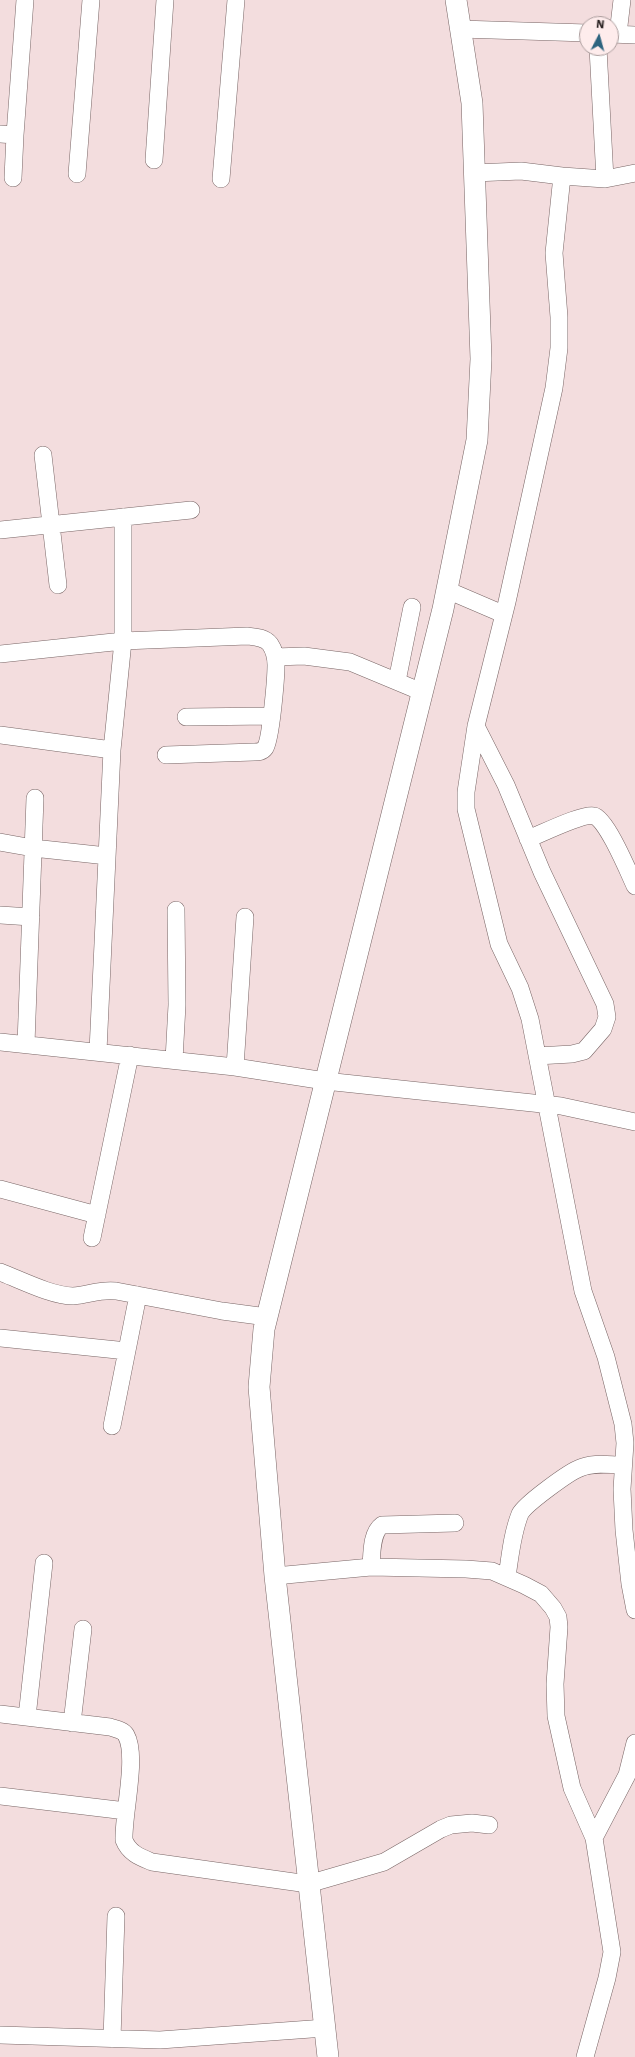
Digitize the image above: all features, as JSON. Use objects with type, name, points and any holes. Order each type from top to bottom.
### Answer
[{"type":"main road","points":[[328,2057],[275,1576],[259,1387],[264,1329],[447,590],[477,440],[481,359],[472,103],[456,0]]},
{"type":"street","points":[[13,178],[8,134],[25,0]]},
{"type":"street","points":[[77,174],[91,0]]},
{"type":"street","points":[[154,160],[165,0]]},
{"type":"street","points":[[221,179],[236,0]]},
{"type":"street","points":[[618,16],[622,0]]},
{"type":"street","points":[[460,29],[579,33]]},
{"type":"street","points":[[619,34],[635,35]]},
{"type":"street","points":[[598,56],[605,179]]},
{"type":"street","points":[[474,173],[521,171],[605,179],[635,174]]},
{"type":"street","points":[[562,176],[554,253],[559,317],[554,388],[507,602],[476,726],[466,792],[466,809],[499,944],[520,988],[530,1019],[583,1291],[606,1357],[623,1424],[625,1443],[622,1489],[624,1530],[630,1584],[635,1610]]},
{"type":"street","points":[[43,455],[58,585]]},
{"type":"street","points":[[0,530],[191,510]]},
{"type":"street","points":[[98,1051],[112,750],[123,641],[123,517]]},
{"type":"street","points":[[447,590],[496,611]]},
{"type":"street","points":[[397,681],[412,608]]},
{"type":"street","points":[[0,654],[123,641],[247,636],[263,639],[269,643],[276,664],[267,744],[261,752],[166,755]]},
{"type":"street","points":[[275,658],[304,656],[350,662],[422,692]]},
{"type":"street","points":[[186,717],[271,716]]},
{"type":"street","points":[[476,726],[506,785],[542,872],[598,986],[605,1004],[607,1017],[603,1029],[584,1051],[572,1054],[538,1056]]},
{"type":"street","points":[[0,735],[112,750]]},
{"type":"street","points":[[26,1044],[35,798]]},
{"type":"street","points":[[528,839],[581,818],[595,816],[601,818],[635,886]]},
{"type":"street","points":[[0,842],[33,848],[107,856]]},
{"type":"street","points":[[174,1060],[177,1005],[176,910]]},
{"type":"street","points":[[0,915],[31,917]]},
{"type":"street","points":[[235,1067],[245,917]]},
{"type":"street","points":[[0,1042],[98,1051],[235,1067],[326,1081],[546,1106],[561,1106],[635,1122]]},
{"type":"street","points":[[92,1238],[130,1055]]},
{"type":"street","points":[[0,1189],[97,1215]]},
{"type":"street","points":[[0,1272],[49,1291],[65,1295],[84,1294],[103,1289],[222,1311],[267,1317]]},
{"type":"street","points":[[112,1426],[138,1295]]},
{"type":"street","points":[[0,1338],[127,1351]]},
{"type":"street","points":[[507,1577],[514,1536],[521,1513],[530,1502],[580,1468],[595,1465],[623,1465]]},
{"type":"street","points":[[371,1567],[375,1534],[377,1528],[382,1524],[455,1523]]},
{"type":"street","points":[[27,1718],[44,1563]]},
{"type":"street","points":[[275,1576],[371,1567],[492,1571],[541,1594],[553,1608],[558,1617],[559,1627],[555,1684],[556,1716],[572,1788],[594,1838],[612,1952],[607,1978],[585,2057]]},
{"type":"street","points":[[72,1723],[83,1629]]},
{"type":"street","points":[[0,1714],[110,1727],[121,1730],[126,1734],[131,1749],[124,1832],[127,1847],[136,1856],[152,1862],[308,1884],[384,1862],[441,1829],[451,1825],[472,1823],[489,1825]]},
{"type":"street","points":[[594,1838],[627,1775],[635,1746]]},
{"type":"street","points":[[0,1796],[126,1811]]},
{"type":"street","points":[[112,2039],[116,1916]]},
{"type":"street","points":[[0,2035],[160,2040],[325,2028]]}]
